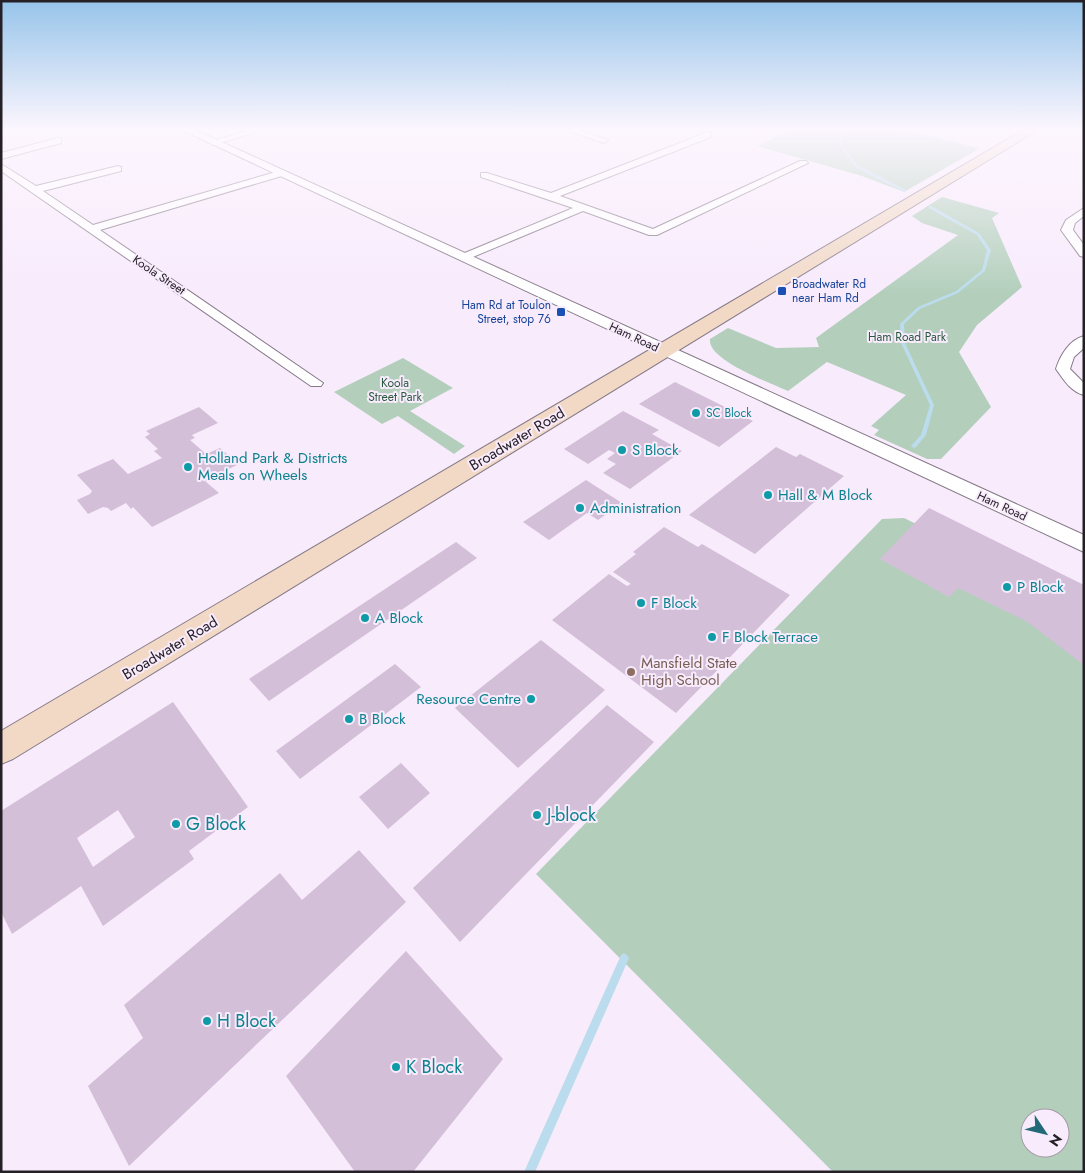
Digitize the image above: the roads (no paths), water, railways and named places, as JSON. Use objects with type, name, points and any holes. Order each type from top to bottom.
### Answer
[{"type":"main road","name":"Broadwater Road","points":[[1,749],[942,184]]},
{"type":"street","name":"Koola Street","points":[[25,184],[316,383]]},
{"type":"street","points":[[34,190],[59,184]]},
{"type":"street","points":[[92,229],[246,184]]},
{"type":"street","name":"Ham Road","points":[[305,184],[1084,544]]},
{"type":"street","points":[[512,184],[653,233],[759,184]]},
{"type":"street","points":[[551,196],[583,184]]},
{"type":"street","points":[[464,257],[580,208]]},
{"type":"street","points":[[1084,211],[1070,222],[1067,230],[1084,254]]},
{"type":"street","points":[[1084,340],[1067,356],[1063,369],[1071,380],[1084,391]]},
{"type":"waterway","points":[[891,184],[905,191]]},
{"type":"waterway","points":[[914,446],[923,435],[932,405],[903,343],[902,324],[919,308],[957,292],[984,270],[989,250],[978,234],[930,207]]},
{"type":"waterway","points":[[529,1172],[624,958]]},
{"type":"place","name":"Broadwater Rd near Ham Rd","points":[[782,291]]},
{"type":"place","name":"Ham Rd at Toulon Street, stop 76","points":[[561,312]]},
{"type":"place","name":"SC Block","points":[[696,413]]},
{"type":"place","name":"S Block","points":[[622,450]]},
{"type":"place","name":"Holland Park & Districts Meals on Wheels","points":[[188,467]]},
{"type":"place","name":"Hall & M Block","points":[[768,495]]},
{"type":"place","name":"Administration","points":[[580,508]]},
{"type":"place","name":"P Block","points":[[1007,587]]},
{"type":"place","name":"F Block","points":[[641,603]]},
{"type":"place","name":"A Block","points":[[365,618]]},
{"type":"place","name":"F Block Terrace","points":[[712,637]]},
{"type":"place","name":"Mansfield State High School","points":[[631,672]]},
{"type":"place","name":"Resource Centre","points":[[531,699]]},
{"type":"place","name":"B Block","points":[[349,719]]},
{"type":"place","name":"J-block","points":[[537,815]]},
{"type":"place","name":"G Block","points":[[176,824]]},
{"type":"place","name":"H Block","points":[[207,1021]]},
{"type":"place","name":"K Block","points":[[396,1067]]},
{"type":"park label","name":"Ham Road Park","points":[[907,337]]},
{"type":"park label","name":"Koola Street Park","points":[[395,390]]}]
